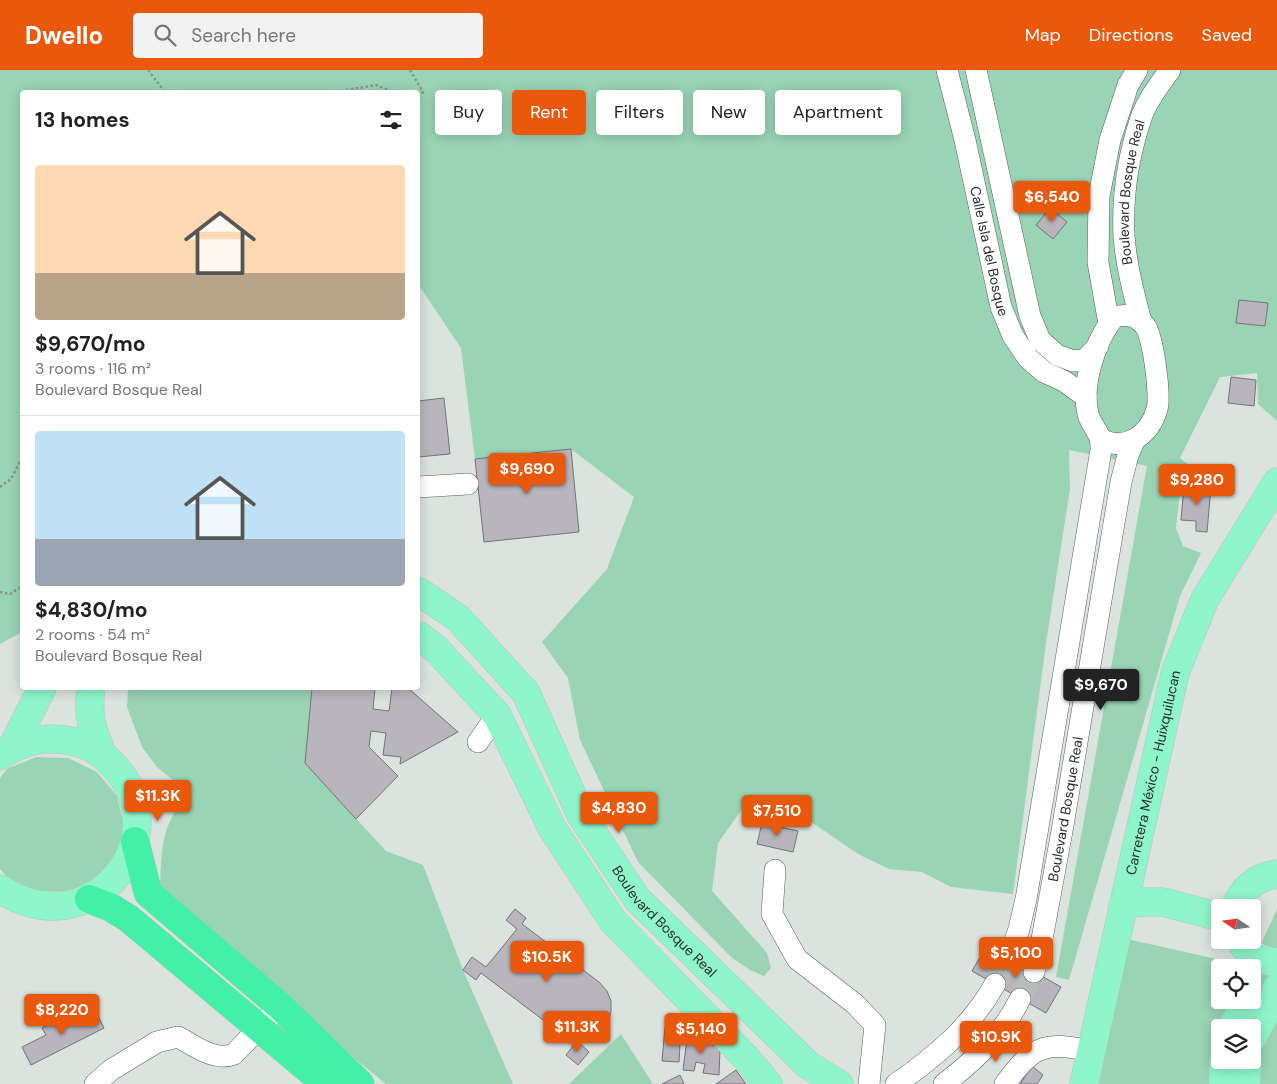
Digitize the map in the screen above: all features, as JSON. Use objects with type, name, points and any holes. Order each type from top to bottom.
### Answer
[{"type":"highway","points":[[135,841],[148,893],[280,1006],[360,1084]]},
{"type":"highway","points":[[90,899],[110,907],[128,918],[192,974],[326,1084]]},
{"type":"highway","points":[[192,974],[214,950]]},
{"type":"main road","name":"Carretera México - Huixquilucan","points":[[1084,1084],[1175,673],[1205,599],[1277,482]]},
{"type":"main road","name":"Boulevard Bosque Real","points":[[420,592],[458,618],[526,693],[582,815],[637,899],[808,1065],[839,1084]]},
{"type":"main road","points":[[420,637],[436,649],[498,715],[552,828],[613,921],[748,1060],[768,1084]]},
{"type":"main road","points":[[6,752],[41,690]]},
{"type":"main road","points":[[91,690],[89,701],[91,726],[102,754]]},
{"type":"main road","points":[[5,901],[52,907],[71,905],[90,899],[110,884],[126,864],[135,841],[137,817],[132,794],[121,772],[102,754],[83,743],[60,738],[35,739],[6,752]]},
{"type":"main road","points":[[1239,899],[1241,894],[1253,882],[1277,874]]},
{"type":"main road","points":[[1123,905],[1163,902],[1211,915]]},
{"type":"main road","points":[[1246,956],[1255,956],[1271,962],[1277,962]]},
{"type":"main road","points":[[1261,1021],[1277,988]]},
{"type":"main road","points":[[1223,1084],[1224,1069]]},
{"type":"main road","points":[[1246,1084],[1247,1069]]},
{"type":"street","name":"Calle Isla del Bosque","points":[[947,70],[965,140],[1001,307],[1013,336],[1028,358],[1044,372],[1064,381],[1086,397]]},
{"type":"street","name":"Calle Isla del Bosque","points":[[976,70],[1030,316],[1040,340],[1057,355],[1073,361],[1085,360],[1098,346]]},
{"type":"street","name":"Boulevard Bosque Real","points":[[1109,324],[1098,262],[1099,196],[1110,140],[1128,85],[1137,70]]},
{"type":"street","name":"Boulevard Bosque Real","points":[[1034,972],[1042,938],[1121,482],[1128,455],[1135,438],[1145,433],[1152,423],[1158,407],[1157,384],[1150,336],[1146,326],[1141,322],[1124,236],[1129,165],[1143,114],[1170,70]]},
{"type":"street","points":[[1135,438],[1126,443],[1117,444],[1107,443],[1100,438],[1092,426],[1086,397],[1092,361],[1114,317],[1125,314],[1133,316],[1141,322]]},
{"type":"street","name":"Boulevard Bosque Real","points":[[1009,958],[1019,929],[1026,899],[1097,478],[1101,450],[1100,438]]},
{"type":"street","points":[[420,487],[468,484]]},
{"type":"street","points":[[478,742],[498,715]]},
{"type":"street","points":[[775,870],[772,914],[797,959],[855,1004],[875,1025],[869,1084]]},
{"type":"street","points":[[1019,929],[1042,938]]},
{"type":"street","points":[[896,1084],[940,1051],[974,1017],[995,984]]},
{"type":"street","points":[[944,1084],[978,1056],[996,1036],[1014,1011],[1020,998]]},
{"type":"street","points":[[95,1084],[112,1070],[157,1042],[178,1037],[213,1055],[224,1058],[234,1054],[280,1006]]},
{"type":"street","points":[[974,1017],[996,1036]]},
{"type":"street","points":[[1005,1084],[1020,1063],[1032,1053],[1047,1047],[1069,1046],[1090,1051]]},
{"type":"path","points":[[148,70],[163,90]]},
{"type":"path","points":[[410,70],[423,92],[420,95]]},
{"type":"path","points":[[347,90],[376,85],[388,90]]},
{"type":"path","points":[[0,487],[11,479],[20,462]]},
{"type":"path","points":[[0,592],[10,594],[20,587]]},
{"type":"green space","points":[[0,70],[1277,70],[1277,421],[1258,404],[1257,373],[1220,377],[1180,458],[1200,474],[1181,483],[1176,528],[1183,546],[1201,553],[1180,596],[1069,980],[1056,977],[1147,466],[1069,450],[1070,489],[1046,643],[1013,894],[951,887],[922,872],[889,869],[858,854],[791,808],[745,805],[718,843],[712,891],[767,953],[771,968],[764,976],[750,970],[731,957],[638,862],[580,740],[568,678],[542,642],[607,569],[634,497],[571,449],[475,459],[461,348],[420,287],[420,90],[20,90],[20,633],[0,644]]},
{"type":"green space","points":[[128,690],[312,690],[305,763],[386,851],[423,865],[463,970],[513,1084],[386,1084],[191,925],[160,884],[162,850],[166,831],[182,800],[179,785],[157,767],[142,747],[127,707]]},
{"type":"green space","points":[[36,757],[68,758],[97,772],[117,796],[124,826],[117,856],[97,879],[68,892],[35,891],[7,877],[0,869],[0,778],[7,769]]},
{"type":"green space","points":[[1277,909],[1277,950],[1266,949],[1262,942]]},
{"type":"green space","points":[[1127,939],[1216,959],[1211,959],[1211,1009],[1261,1009],[1261,970],[1277,973],[1277,1084],[1099,1084]]},
{"type":"green space","points":[[621,1034],[653,1084],[569,1084]]},
{"type":"building","points":[[1050,208],[1067,222],[1053,239],[1036,225]]},
{"type":"building","points":[[1239,300],[1268,303],[1265,326],[1236,323]]},
{"type":"building","points":[[1231,377],[1256,380],[1254,406],[1228,403]]},
{"type":"building","points":[[444,398],[450,454],[420,457],[420,401]]},
{"type":"building","points":[[571,449],[579,532],[484,542],[475,459]]},
{"type":"building","points":[[1184,485],[1211,487],[1207,532],[1196,531],[1196,521],[1181,520]]},
{"type":"building","points":[[312,690],[375,690],[373,709],[389,711],[392,690],[410,690],[458,732],[400,764],[401,757],[383,755],[386,733],[371,731],[369,747],[398,776],[356,819],[305,763]]},
{"type":"building","points":[[762,823],[798,831],[793,852],[757,844]]},
{"type":"building","points":[[515,909],[526,918],[522,924],[599,982],[607,991],[611,1001],[611,1012],[608,1022],[601,1030],[591,1036],[569,1037],[559,1032],[481,973],[476,980],[463,970],[472,957],[486,967],[517,929],[506,920]]},
{"type":"building","points":[[987,945],[1061,987],[1046,1013],[972,971]]},
{"type":"building","points":[[95,1010],[104,1028],[31,1065],[22,1047],[46,1035],[42,1028],[69,1014],[73,1021]]},
{"type":"building","points":[[665,1027],[681,1028],[679,1062],[662,1061]]},
{"type":"building","points":[[688,1031],[720,1049],[719,1075],[703,1073],[705,1064],[696,1062],[694,1071],[683,1070]]},
{"type":"building","points":[[577,1041],[589,1052],[578,1065],[566,1055]]},
{"type":"building","points":[[1032,1066],[1043,1075],[1037,1084],[1020,1084]]},
{"type":"building","points":[[736,1070],[746,1084],[716,1084]]},
{"type":"building","points":[[680,1075],[684,1084],[662,1084]]},
{"type":"tunnel","points":[[995,984],[1009,958]]},
{"type":"tunnel","points":[[1020,999],[1034,972]]}]
